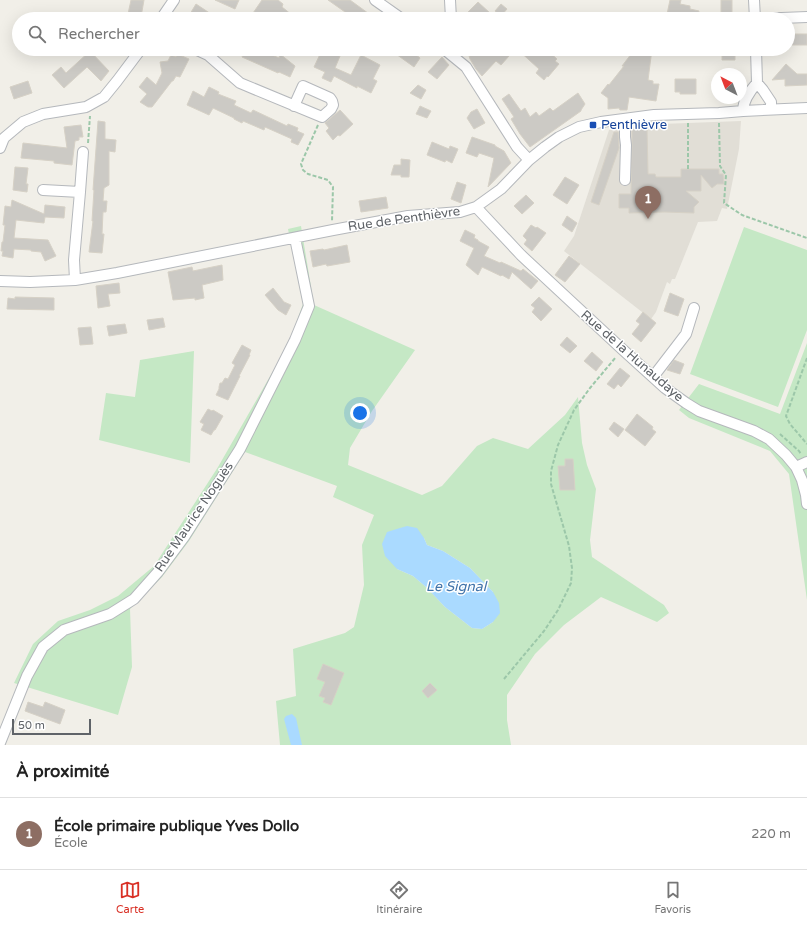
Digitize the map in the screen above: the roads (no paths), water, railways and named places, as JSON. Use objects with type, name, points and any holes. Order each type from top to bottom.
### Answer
[{"type":"street","points":[[166,12],[174,0]]},
{"type":"street","points":[[375,0],[392,12]]},
{"type":"street","points":[[450,0],[451,12]]},
{"type":"street","points":[[754,0],[755,12]]},
{"type":"street","points":[[795,17],[807,17]]},
{"type":"street","points":[[0,148],[4,138],[23,122],[43,114],[86,107],[104,97],[118,82],[136,56]]},
{"type":"street","points":[[209,56],[240,83],[294,106],[322,117],[333,105],[330,98],[303,86],[294,106]]},
{"type":"street","points":[[453,56],[466,67],[517,147],[529,160]]},
{"type":"street","points":[[756,56],[757,83],[771,102],[771,109]]},
{"type":"street","points":[[743,111],[743,106],[749,92],[757,83]]},
{"type":"street","name":"Rue de Penthièvre","points":[[0,281],[30,282],[75,280],[408,216],[460,212],[476,207],[501,189],[529,160],[559,137],[579,127],[601,122],[654,115],[807,108]]},
{"type":"street","points":[[625,119],[625,180]]},
{"type":"street","points":[[75,280],[74,260],[83,152]]},
{"type":"street","points":[[43,190],[80,192]]},
{"type":"street","name":"Rue de la Hunaudaye","points":[[476,207],[521,255],[622,350],[653,377],[690,406],[699,411],[754,431],[769,439],[796,467],[802,480],[807,504]]},
{"type":"street","name":"Rue Maurice Noguès","points":[[0,743],[28,676],[43,647],[64,630],[110,614],[134,599],[158,572],[184,537],[240,449],[295,340],[309,306],[295,238]]},
{"type":"street","points":[[653,377],[686,334],[694,308]]},
{"type":"street","points":[[796,467],[807,462]]},
{"type":"water","name":"Le Signal","points":[[407,526],[417,528],[427,545],[443,551],[470,568],[493,592],[499,603],[500,613],[493,622],[482,629],[472,628],[445,607],[413,576],[397,569],[385,556],[382,544],[387,532]]},
{"type":"water","points":[[292,714],[296,718],[302,745],[291,745],[284,719],[286,716]]},
{"type":"place","name":"Penthièvre","points":[[593,125]]},
{"type":"place","name":"École primaire publique Yves Dollo","points":[[648,219]]}]
